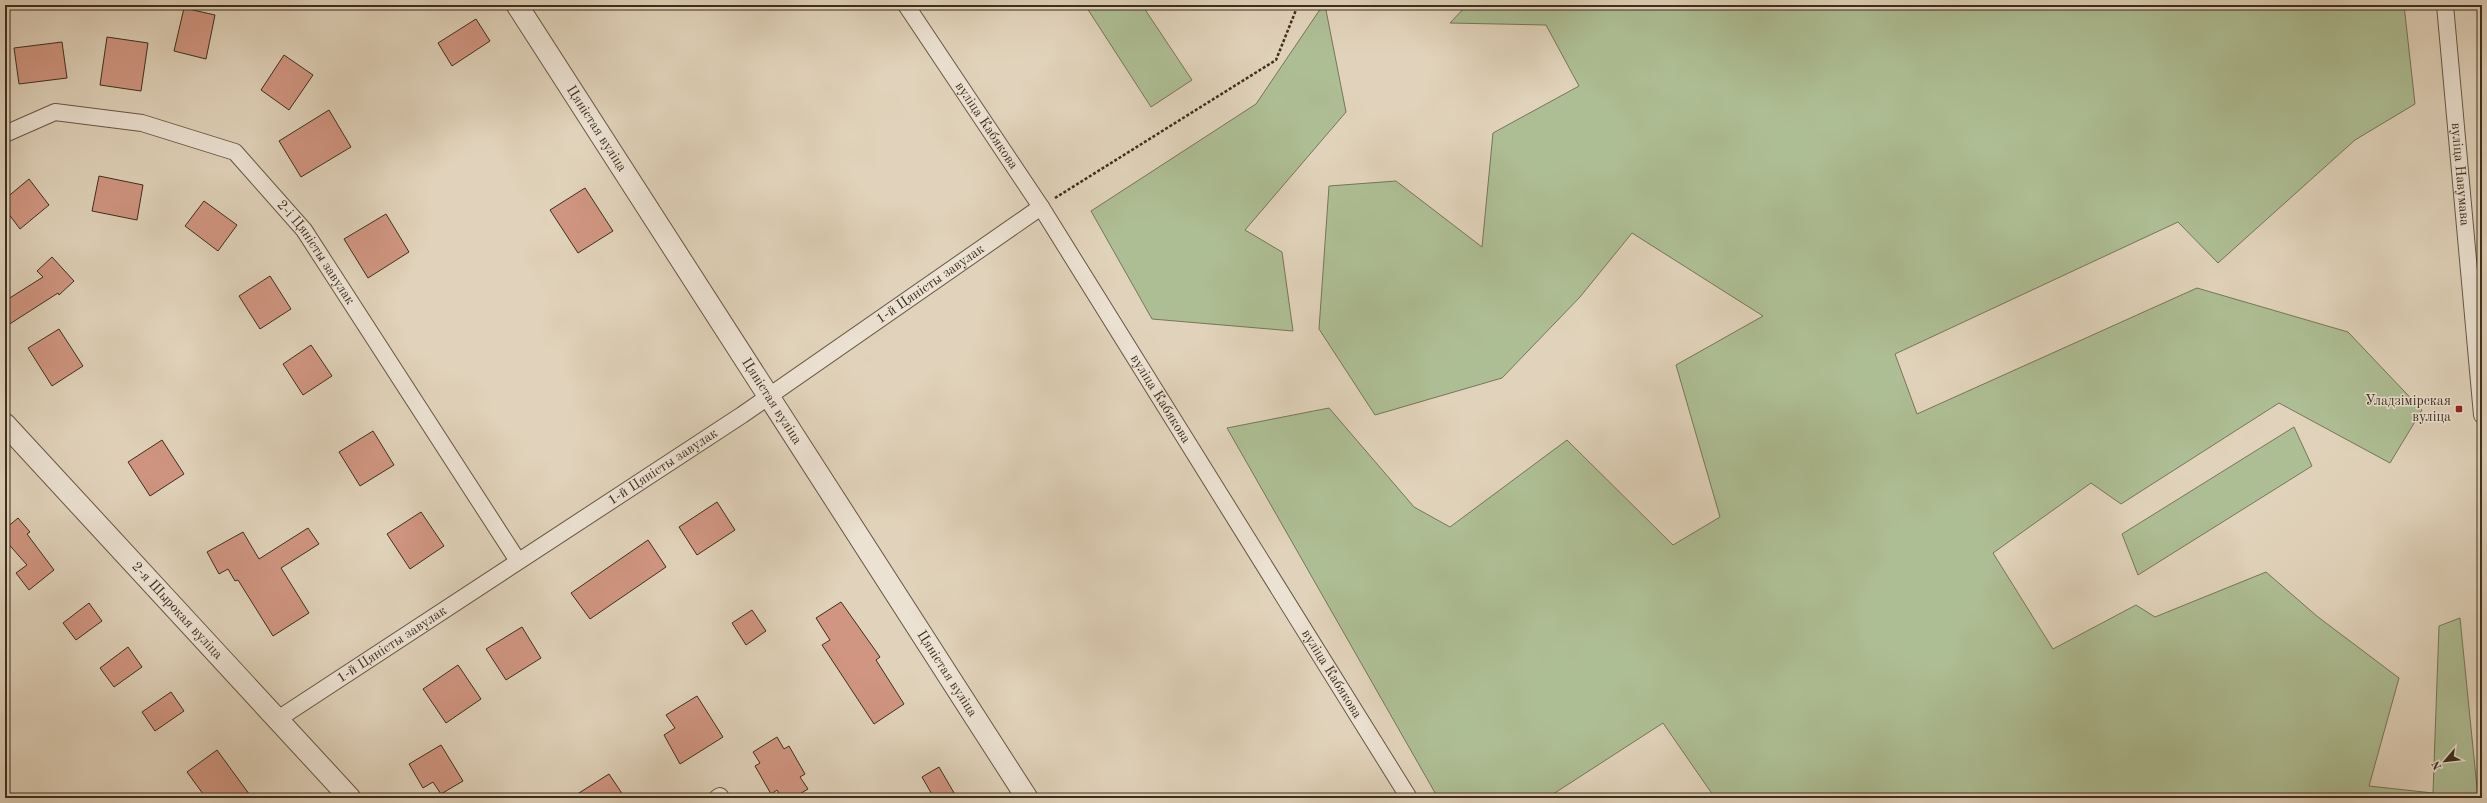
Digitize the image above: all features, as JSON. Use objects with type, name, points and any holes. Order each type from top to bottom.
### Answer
[{"type":"street","name":"Цяністая вуліца","points":[[517,5],[768,398],[1027,798]]},
{"type":"street","name":"вуліца Кабякова","points":[[906,5],[1041,207],[1409,798]]},
{"type":"street","name":"вуліца Навумава","points":[[2444,5],[2475,261],[2482,415]]},
{"type":"street","name":"2-і Цяністы завулак","points":[[5,134],[55,112],[142,123],[235,152],[304,230],[518,562]]},
{"type":"street","name":"1-й Цяністы завулак","points":[[278,719],[768,398],[1041,207]]},
{"type":"street","name":"2-я Шырокая вуліца","points":[[5,424],[350,798]]},
{"type":"path","points":[[1041,207],[1276,60],[1298,5]]},
{"type":"green space","points":[[1085,5],[1142,5],[1192,80],[1151,107]]},
{"type":"green space","points":[[1323,5],[1325,5],[1346,112],[1245,230],[1282,252],[1293,331],[1152,319],[1091,211],[1256,104]]},
{"type":"green space","points":[[1467,5],[2404,5],[2415,104],[2355,140],[2218,263],[2178,222],[1895,354],[1917,414],[2197,288],[2348,332],[2422,410],[2390,463],[2279,403],[2121,504],[2091,483],[1993,553],[2053,649],[2136,605],[2155,617],[2266,572],[2318,617],[2399,678],[2369,786],[2433,793],[2439,626],[2460,618],[2478,798],[1715,798],[1663,723],[1547,798],[1438,798],[1227,428],[1329,408],[1414,507],[1450,527],[1567,440],[1673,545],[1720,517],[1676,365],[1763,316],[1632,233],[1580,297],[1502,378],[1375,415],[1319,329],[1329,186],[1396,181],[1482,247],[1493,133],[1579,86],[1546,25],[1450,23]]},
{"type":"green space","points":[[2294,427],[2312,466],[2138,575],[2122,534]]},
{"type":"building","points":[[184,8],[215,15],[206,59],[174,51]]},
{"type":"building","points":[[476,19],[490,41],[452,66],[438,43]]},
{"type":"building","points":[[107,37],[148,43],[141,91],[100,85]]},
{"type":"building","points":[[62,42],[67,78],[19,84],[14,48]]},
{"type":"building","points":[[284,55],[313,75],[289,110],[261,90]]},
{"type":"building","points":[[329,110],[351,147],[301,177],[279,141]]},
{"type":"building","points":[[99,176],[143,185],[137,220],[92,211]]},
{"type":"building","points":[[29,179],[49,205],[20,229],[5,209],[5,199]]},
{"type":"building","points":[[585,188],[613,231],[578,253],[550,210]]},
{"type":"building","points":[[204,201],[237,225],[218,251],[185,226]]},
{"type":"building","points":[[386,214],[409,252],[368,278],[344,239]]},
{"type":"building","points":[[52,257],[74,281],[59,295],[58,293],[5,327],[5,301],[43,277],[37,271]]},
{"type":"building","points":[[270,276],[291,309],[260,329],[239,296]]},
{"type":"building","points":[[59,329],[83,366],[52,386],[28,348]]},
{"type":"building","points":[[311,345],[332,376],[303,395],[283,364]]},
{"type":"building","points":[[373,431],[394,465],[360,486],[339,452]]},
{"type":"building","points":[[162,440],[184,474],[150,496],[128,462]]},
{"type":"building","points":[[717,502],[735,530],[697,555],[679,527]]},
{"type":"building","points":[[421,512],[444,546],[410,569],[387,534]]},
{"type":"building","points":[[18,518],[30,532],[27,534],[54,570],[29,590],[16,573],[27,565],[5,540],[5,529]]},
{"type":"building","points":[[308,528],[319,544],[281,568],[309,613],[273,636],[238,580],[235,581],[228,569],[219,574],[207,552],[243,532],[259,559]]},
{"type":"building","points":[[648,540],[666,567],[590,619],[571,593]]},
{"type":"building","points":[[841,602],[880,657],[876,660],[904,704],[874,724],[822,645],[830,640],[816,618]]},
{"type":"building","points":[[89,603],[102,621],[76,640],[63,623]]},
{"type":"building","points":[[752,610],[766,631],[746,645],[732,623]]},
{"type":"building","points":[[522,627],[541,658],[506,680],[486,649]]},
{"type":"building","points":[[128,647],[142,667],[114,687],[100,668]]},
{"type":"building","points":[[458,665],[481,699],[446,723],[423,689]]},
{"type":"building","points":[[171,692],[184,711],[155,731],[142,712]]},
{"type":"building","points":[[697,696],[723,737],[680,764],[664,735],[675,728],[666,715]]},
{"type":"building","points":[[777,737],[784,749],[789,746],[805,774],[800,777],[808,789],[793,798],[782,798],[777,790],[771,794],[755,766],[760,763],[753,752]]},
{"type":"building","points":[[441,745],[463,781],[441,794],[433,782],[423,788],[409,764]]},
{"type":"building","points":[[217,750],[252,798],[206,798],[187,772]]},
{"type":"building","points":[[939,767],[957,798],[934,798],[922,777]]},
{"type":"building","points":[[609,774],[625,798],[571,798]]},
{"type":"place","name":"Уладзімірская вуліца","points":[[2459,409]]}]
